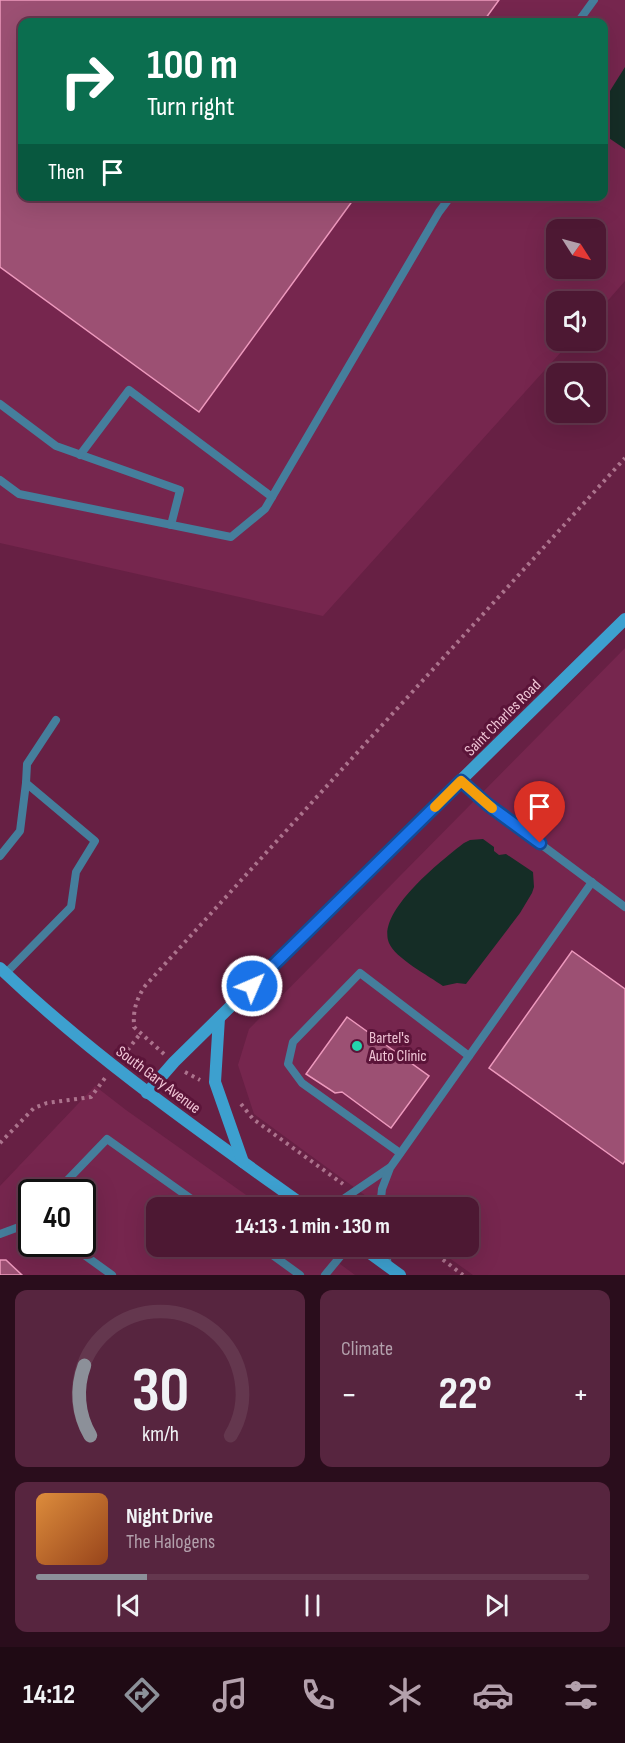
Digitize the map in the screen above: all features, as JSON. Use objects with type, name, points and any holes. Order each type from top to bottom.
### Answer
[{"type":"street","name":"Saint Charles Road","points":[[147,1093],[174,1062],[625,620]]},
{"type":"street","name":"South Gary Avenue","points":[[3,970],[57,1019],[147,1093],[292,1197]]},
{"type":"street","points":[[219,1018],[216,1082],[243,1162]]},
{"type":"street","points":[[375,1257],[400,1275]]},
{"type":"lane","points":[[581,18],[594,0]]},
{"type":"lane","points":[[0,480],[19,494],[231,537],[265,509],[448,201]]},
{"type":"lane","points":[[80,455],[129,390],[272,497]]},
{"type":"lane","points":[[0,404],[56,446],[180,490],[171,525]]},
{"type":"lane","points":[[0,856],[20,831],[27,764],[56,720]]},
{"type":"lane","points":[[461,781],[487,804],[625,907]]},
{"type":"lane","points":[[3,970],[71,907],[76,872],[95,841],[26,783]]},
{"type":"lane","points":[[381,1197],[390,1168],[400,1153],[592,882]]},
{"type":"lane","points":[[400,1153],[302,1083],[288,1064],[293,1042],[360,973],[470,1056]]},
{"type":"lane","points":[[69,1179],[107,1139],[189,1197]]},
{"type":"lane","points":[[346,1197],[390,1168]]},
{"type":"lane","points":[[0,1234],[18,1227]]},
{"type":"lane","points":[[87,1257],[112,1275]]},
{"type":"lane","points":[[275,1257],[300,1275]]},
{"type":"lane","points":[[325,1275],[340,1257]]},
{"type":"lane","points":[[387,1257],[388,1266]]},
{"type":"path","points":[[158,1048],[134,1027],[133,1013],[137,998],[145,986],[625,458]]},
{"type":"path","points":[[132,1044],[140,1034]]},
{"type":"path","points":[[187,1074],[207,1082]]},
{"type":"path","points":[[0,1143],[34,1108],[47,1103],[91,1097],[96,1089]]},
{"type":"path","points":[[237,1098],[246,1113],[253,1119],[342,1184]]},
{"type":"path","points":[[439,1257],[462,1275]]},
{"type":"shaded area","points":[[0,0],[625,0],[625,281],[606,303],[606,291],[546,291],[546,351],[562,351],[551,363],[546,363],[546,369],[323,616],[0,543]]},
{"type":"shaded area","points":[[625,67],[625,149],[608,137],[608,94]]},
{"type":"shaded area","points":[[625,648],[625,1275],[473,1275],[448,1257],[479,1257],[479,1197],[367,1197],[254,1114],[238,1065],[249,1029]]},
{"type":"shaded area","points":[[483,839],[494,847],[494,851],[499,855],[506,854],[533,872],[534,887],[520,913],[466,984],[443,986],[392,949],[388,930],[392,917],[401,902],[427,874],[464,843]]},
{"type":"shaded area","points":[[95,1086],[249,1197],[146,1197],[146,1257],[331,1257],[355,1275],[0,1275],[0,1186]]},
{"type":"building","points":[[0,0],[499,0],[486,18],[18,18],[18,201],[352,201],[199,412],[0,267]]},
{"type":"building","points":[[572,951],[625,989],[625,1161],[623,1164],[489,1068]]},
{"type":"building","name":"Bartel's Auto Clinic","points":[[347,1017],[429,1076],[391,1128],[342,1092],[335,1093],[306,1074]]},
{"type":"building","points":[[0,1260],[6,1260],[22,1275],[0,1275]]},
{"type":"slow traffic","points":[[435,807],[461,781],[492,808]]},
{"type":"place","name":"Bartel's Auto Clinic","points":[[357,1046]]},
{"type":"route","points":[[252,986],[461,781],[487,804],[540,843]]}]
